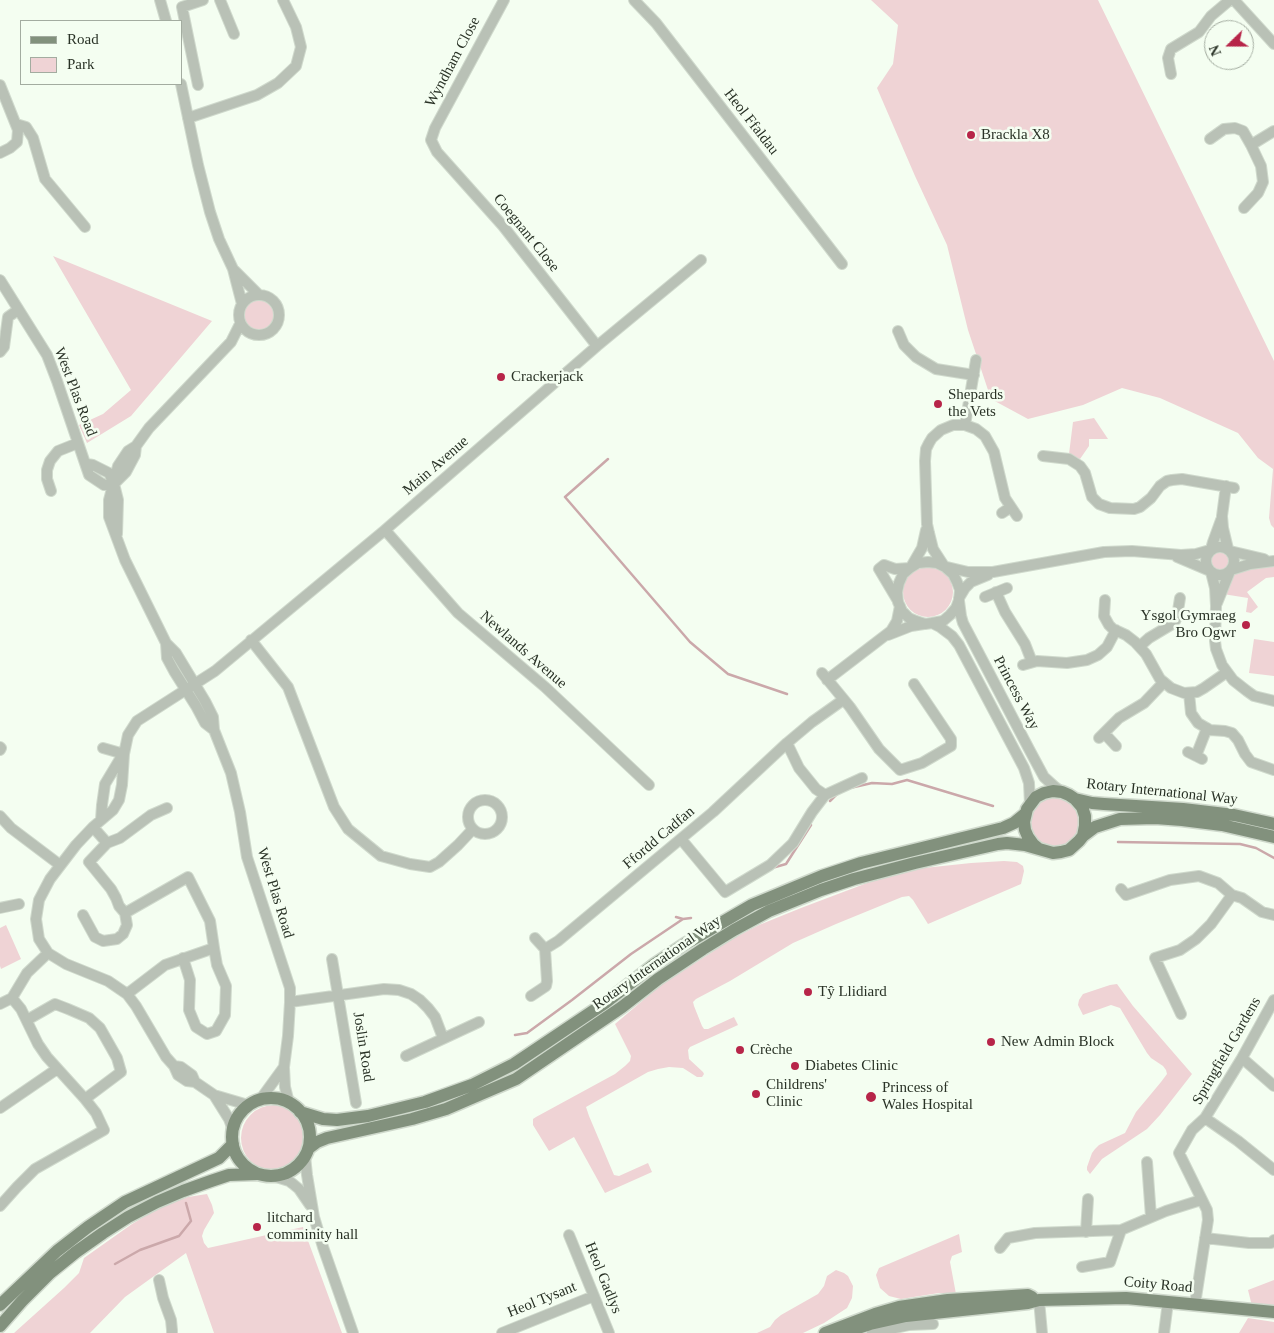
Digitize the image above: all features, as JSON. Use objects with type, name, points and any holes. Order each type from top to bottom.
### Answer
[{"type":"main road","points":[[1053,791],[1062,792],[1075,799],[1082,807],[1085,816],[1085,826],[1082,836],[1075,845],[1069,850],[1053,853],[1032,844],[1025,830],[1024,822],[1027,809],[1036,797],[1053,791]]},
{"type":"main road","name":"Rotary International Way","points":[[1075,799],[1104,804],[1184,809],[1234,815],[1274,824]]},
{"type":"main road","name":"Rotary International Way","points":[[300,1112],[322,1119],[337,1120],[368,1116],[425,1102],[472,1085],[514,1064],[605,1003],[655,964],[752,905],[854,865],[1004,828],[1014,823],[1027,809]]},
{"type":"main road","name":"Rotary International Way","points":[[1082,836],[1096,827],[1120,819],[1155,818],[1222,825],[1274,837]]},
{"type":"main road","name":"Rotary International Way","points":[[307,1152],[317,1142],[326,1138],[412,1119],[446,1108],[516,1079],[703,949],[769,911],[837,884],[915,862],[998,844],[1015,843],[1039,848]]},
{"type":"main road","points":[[0,1326],[50,1273],[76,1252],[128,1217],[183,1190],[229,1175],[257,1174],[273,1176],[286,1174],[297,1166],[307,1152],[310,1138],[309,1129],[306,1120],[300,1112],[289,1103],[280,1099],[270,1098],[254,1103],[238,1116],[233,1130],[232,1144],[238,1159],[257,1174]]},
{"type":"main road","points":[[0,1305],[57,1251],[88,1226],[125,1202],[219,1158],[232,1144]]},
{"type":"main road","name":"Coity Road","points":[[932,1318],[948,1300],[1028,1295],[1039,1300],[1126,1298],[1274,1312]]},
{"type":"main road","name":"Coity Road","points":[[824,1333],[892,1308],[932,1318]]},
{"type":"main road","name":"Coity Road","points":[[843,1333],[877,1322],[906,1316],[932,1318]]},
{"type":"street","points":[[160,0],[166,20]]},
{"type":"street","points":[[198,86],[182,7],[203,0]]},
{"type":"street","points":[[220,0],[234,34]]},
{"type":"street","points":[[188,118],[257,96],[278,83],[296,66],[301,48],[296,27],[283,0]]},
{"type":"street","name":"Wyndham Close","points":[[431,140],[435,128],[504,0]]},
{"type":"street","name":"Heol Ffaldau","points":[[634,0],[656,23],[842,264]]},
{"type":"street","points":[[1171,74],[1168,58],[1171,49],[1199,32],[1211,16],[1230,0]]},
{"type":"street","points":[[1234,0],[1274,44]]},
{"type":"street","points":[[0,85],[18,130],[17,142],[0,153]]},
{"type":"street","points":[[181,85],[210,212],[219,239],[233,269],[242,304]]},
{"type":"street","points":[[16,124],[26,127],[33,138],[45,179],[85,227]]},
{"type":"street","points":[[1210,139],[1224,129],[1235,128],[1243,131],[1251,145],[1261,166],[1263,182],[1258,194],[1244,208]]},
{"type":"street","points":[[1251,145],[1274,131]]},
{"type":"street","name":"Coegnant Close","points":[[431,140],[437,152],[502,226],[597,346]]},
{"type":"street","name":"Main Avenue","points":[[124,754],[128,735],[137,721],[215,671],[385,530],[597,346],[701,260]]},
{"type":"street","points":[[233,269],[259,295]]},
{"type":"street","name":"West Plas Road","points":[[0,280],[47,355],[87,464],[109,473],[114,484],[109,500],[109,517],[125,560],[166,643],[167,658],[190,687],[205,723],[214,730],[231,773],[240,812],[247,857],[290,988],[288,1036],[284,1067],[284,1087],[289,1103]]},
{"type":"street","points":[[252,296],[266,296],[272,299],[279,310],[278,324],[269,333],[262,336],[252,334],[240,324],[239,310],[242,304],[252,296]]},
{"type":"street","points":[[0,352],[4,347],[8,317],[18,310]]},
{"type":"street","points":[[114,484],[126,472],[135,455],[136,446],[149,428],[231,342],[240,324]]},
{"type":"street","points":[[898,331],[904,345],[916,357],[936,369],[974,375]]},
{"type":"street","points":[[231,342],[252,334]]},
{"type":"street","points":[[965,425],[976,360]]},
{"type":"street","points":[[910,568],[922,548],[927,524],[926,448],[932,438],[941,430],[953,425],[971,426],[981,432],[989,441],[994,452],[1004,494],[1014,511],[1002,513]]},
{"type":"street","points":[[51,492],[46,479],[50,461],[58,451],[78,443]]},
{"type":"street","points":[[1047,459],[1069,460],[1080,466],[1085,472],[1092,497],[1099,504],[1110,508],[1134,509],[1140,507],[1148,502],[1160,486],[1172,480],[1182,479],[1230,487],[1211,550],[1206,558],[1206,563],[1211,571],[1216,606],[1214,632],[1216,649],[1227,672],[1239,686],[1254,696],[1274,701]]},
{"type":"street","points":[[1216,606],[1233,567],[1234,558],[1229,550],[1225,536],[1222,516]]},
{"type":"street","name":"Princess Way","points":[[927,524],[932,545],[939,560],[958,582],[960,590],[959,608],[963,623],[1044,777],[1062,792]]},
{"type":"street","name":"Newlands Avenue","points":[[385,530],[458,613],[545,687],[649,785]]},
{"type":"street","points":[[886,636],[895,626],[899,616],[897,592],[899,583],[903,574],[918,563],[937,563],[968,572],[993,572],[1104,552],[1132,551],[1171,555],[1196,554],[1220,546],[1272,561]]},
{"type":"street","points":[[1171,555],[1218,575],[1250,564],[1272,561]]},
{"type":"street","name":"Princess Way","points":[[910,568],[895,569],[884,565],[879,569],[902,611],[909,618],[948,633],[959,645],[1024,768],[1029,783],[1027,809]]},
{"type":"street","points":[[914,684],[951,739],[951,746],[922,763],[900,770],[879,749],[824,677],[886,636],[911,626],[943,621],[956,608],[965,588],[971,582],[993,572]]},
{"type":"street","points":[[984,597],[1007,588]]},
{"type":"street","points":[[996,592],[1005,612],[1025,644],[1028,664],[1042,661],[1067,663],[1087,660],[1107,647],[1116,630]]},
{"type":"street","points":[[1140,646],[1153,635],[1174,623],[1177,617],[1176,603]]},
{"type":"street","points":[[1093,608],[1104,604],[1104,616],[1111,628],[1131,638],[1140,646],[1156,674],[1175,690],[1184,693],[1197,692],[1227,672]]},
{"type":"street","points":[[252,640],[288,687],[334,807],[348,829],[381,856],[430,867],[458,846],[473,829]]},
{"type":"street","points":[[1087,660],[1090,671]]},
{"type":"street","points":[[1116,746],[1102,736],[1119,718],[1144,703],[1164,682]]},
{"type":"street","points":[[1189,693],[1189,704],[1193,717],[1198,723],[1206,728],[1232,734],[1238,740],[1244,754],[1251,762],[1274,770]]},
{"type":"street","name":"Ffordd Cadfan","points":[[545,949],[558,941],[713,812],[812,722],[843,700]]},
{"type":"street","points":[[1195,756],[1206,728]]},
{"type":"street","points":[[787,743],[799,768],[816,789],[825,794]]},
{"type":"street","points":[[103,748],[124,754]]},
{"type":"street","points":[[124,754],[119,800],[113,810],[76,845],[50,879],[39,900],[36,919],[39,939],[48,953],[66,964],[108,981],[126,994],[136,1006],[166,1057],[174,1066],[181,1067],[192,1075],[195,1082],[214,1095],[254,1103]]},
{"type":"street","points":[[107,844],[97,824],[105,784],[124,754]]},
{"type":"street","points":[[681,839],[725,892],[770,865],[793,843],[825,794],[862,778]]},
{"type":"street","points":[[83,915],[94,937],[104,941],[117,939],[123,934],[127,925],[125,913],[111,890],[89,862],[107,844],[120,838],[151,815],[167,808]]},
{"type":"street","points":[[0,816],[11,828],[60,865]]},
{"type":"street","points":[[1121,889],[1126,895],[1170,880],[1199,876],[1218,882],[1232,895],[1242,898],[1262,912],[1274,915]]},
{"type":"street","points":[[125,913],[188,877],[210,921],[217,964],[226,986],[226,1015],[216,1031],[207,1034],[196,1027],[189,1010],[190,980],[183,958]]},
{"type":"street","points":[[1181,1014],[1155,958],[1180,950],[1196,939],[1211,924],[1232,895]]},
{"type":"street","points":[[0,908],[19,904]]},
{"type":"street","points":[[531,996],[546,986],[547,981],[545,949],[534,938]]},
{"type":"street","points":[[126,994],[166,965],[214,948]]},
{"type":"street","points":[[0,1004],[12,998],[27,973],[48,953]]},
{"type":"street","points":[[332,959],[344,994],[384,989],[399,990],[411,994],[420,1000],[435,1017],[443,1038]]},
{"type":"street","name":"Joslin Road","points":[[290,1002],[344,994],[356,1104]]},
{"type":"street","points":[[2,1199],[35,1169],[104,1130],[96,1113],[47,1057],[38,1044],[21,1009],[12,998]]},
{"type":"street","name":"Springfield Gardens","points":[[1201,1200],[1179,1153],[1192,1130],[1205,1118],[1242,1058],[1274,1000]]},
{"type":"street","points":[[27,1020],[55,1004],[89,1018],[100,1028],[117,1058],[121,1072],[85,1099]]},
{"type":"street","points":[[406,1056],[479,1022]]},
{"type":"street","points":[[1242,1058],[1274,1086]]},
{"type":"street","name":"West Plas Road","points":[[254,1103],[284,1067]]},
{"type":"street","points":[[0,1108],[57,1069]]},
{"type":"street","points":[[214,1095],[229,1119],[233,1130]]},
{"type":"street","points":[[1205,1118],[1274,1170]]},
{"type":"street","points":[[307,1152],[312,1208],[323,1247],[353,1333]]},
{"type":"street","points":[[1147,1162],[1151,1218]]},
{"type":"street","points":[[273,1176],[294,1184],[312,1208]]},
{"type":"street","points":[[1086,1232],[1088,1199]]},
{"type":"street","points":[[1000,1248],[1008,1238],[1035,1234],[1121,1230],[1166,1211],[1201,1200],[1208,1220],[1195,1304]]},
{"type":"street","points":[[1082,1267],[1110,1262],[1121,1230]]},
{"type":"street","name":"Heol Gadlys","points":[[570,1235],[608,1333]]},
{"type":"street","points":[[1205,1238],[1249,1243],[1271,1243],[1274,1240]]},
{"type":"street","points":[[150,1293],[160,1285],[172,1320],[172,1333]]},
{"type":"street","name":"Heol Tysant","points":[[502,1333],[594,1296]]},
{"type":"street","points":[[1039,1300],[1042,1333]]},
{"type":"street","points":[[1164,1333],[1168,1302]]},
{"type":"street","points":[[872,1333],[932,1318]]},
{"type":"green space","points":[[871,0],[1098,0],[1274,361],[1274,528],[1269,518],[1273,469],[1258,458],[1238,433],[1160,398],[1122,388],[1083,405],[1028,419],[991,399],[968,330],[947,245],[877,88],[893,64],[898,25]]},
{"type":"green space","points":[[53,256],[212,321],[131,416],[87,443],[79,425],[103,414],[131,390]]},
{"type":"green space","points":[[258,300],[264,301],[269,305],[273,310],[273,322],[269,327],[264,331],[258,332],[252,331],[247,327],[243,322],[242,316],[243,310],[247,305],[252,301]]},
{"type":"green space","points":[[1094,418],[1108,439],[1089,439],[1089,446],[1080,459],[1069,454],[1073,422]]},
{"type":"green space","points":[[1220,552],[1226,555],[1229,561],[1226,567],[1220,570],[1214,567],[1211,561],[1214,555]]},
{"type":"green space","points":[[1274,566],[1274,577],[1266,578],[1247,592],[1258,607],[1251,613],[1246,612],[1248,598],[1223,594],[1231,577],[1237,572],[1252,567]]},
{"type":"green space","points":[[923,567],[933,567],[946,574],[953,587],[953,597],[946,610],[933,617],[923,617],[914,613],[907,606],[903,597],[903,587],[907,578],[914,571]]},
{"type":"green space","points":[[1254,639],[1274,642],[1274,676],[1249,673]]},
{"type":"green space","points":[[1050,797],[1060,797],[1073,804],[1080,817],[1080,827],[1073,840],[1060,847],[1050,847],[1041,843],[1034,836],[1030,827],[1030,817],[1034,808],[1041,801]]},
{"type":"green space","points":[[1004,861],[1017,862],[1023,866],[1024,871],[1021,884],[928,924],[913,900],[909,896],[902,897],[793,943],[696,999],[693,1002],[694,1006],[704,1029],[734,1017],[738,1025],[690,1047],[688,1050],[689,1059],[703,1072],[702,1077],[697,1077],[683,1068],[669,1067],[658,1069],[648,1072],[586,1107],[614,1175],[619,1176],[648,1163],[652,1172],[605,1193],[574,1137],[549,1151],[533,1125],[533,1119],[536,1117],[615,1074],[625,1066],[630,1061],[631,1056],[615,1024],[661,985],[734,938],[759,925],[801,908],[905,871]]},
{"type":"green space","points":[[6,925],[21,959],[1,969],[0,928]]},
{"type":"green space","points":[[1117,984],[1133,1006],[1192,1074],[1147,1129],[1102,1159],[1090,1174],[1087,1167],[1095,1149],[1099,1145],[1125,1133],[1136,1112],[1167,1074],[1163,1066],[1147,1053],[1120,1008],[1111,1005],[1083,1015],[1078,1005],[1083,994]]},
{"type":"green space","points":[[268,1105],[280,1105],[292,1110],[302,1120],[307,1132],[305,1151],[292,1166],[280,1171],[268,1171],[256,1166],[246,1156],[241,1144],[241,1132],[246,1120],[256,1110]]},
{"type":"green space","points":[[207,1194],[214,1213],[202,1236],[208,1248],[303,1227],[342,1333],[214,1333],[186,1253],[125,1297],[90,1333],[14,1333],[79,1273],[84,1258],[132,1224],[161,1207],[188,1197]]},
{"type":"green space","points":[[959,1234],[962,1252],[952,1256],[950,1262],[956,1294],[939,1293],[901,1299],[889,1296],[880,1288],[876,1275],[879,1268]]},
{"type":"green space","points":[[836,1270],[848,1276],[853,1286],[852,1298],[847,1308],[824,1323],[803,1333],[757,1333],[770,1327],[781,1315],[818,1294],[824,1286],[827,1276]]},
{"type":"green space","points":[[1274,1280],[1274,1312],[1253,1310],[1248,1290]]},
{"type":"green space","points":[[1248,1318],[1274,1322],[1274,1333],[1239,1333]]},
{"type":"waterway","points":[[608,459],[565,497],[690,642],[728,674],[787,694]]},
{"type":"waterway","points":[[850,788],[872,783],[892,784],[907,780],[993,806]]},
{"type":"waterway","points":[[830,801],[838,793]]},
{"type":"waterway","points":[[772,868],[786,864],[811,825]]},
{"type":"waterway","points":[[1118,842],[1240,844],[1256,848],[1274,858]]},
{"type":"waterway","points":[[676,917],[683,919],[691,918]]},
{"type":"waterway","points":[[515,1035],[527,1033],[631,954],[683,919]]},
{"type":"waterway","points":[[115,1264],[140,1250],[179,1236],[191,1221],[186,1203]]},
{"type":"place","name":"Brackla X8","points":[[971,135]]},
{"type":"place","name":"Crackerjack","points":[[501,377]]},
{"type":"place","name":"Shepards the Vets","points":[[938,404]]},
{"type":"place","name":"Ysgol Gymraeg Bro Ogwr","points":[[1246,625]]},
{"type":"place","name":"Tŷ Llidiard","points":[[808,992]]},
{"type":"place","name":"New Admin Block","points":[[991,1042]]},
{"type":"place","name":"Crèche","points":[[740,1050]]},
{"type":"place","name":"Diabetes Clinic","points":[[795,1066]]},
{"type":"place","name":"Childrens' Clinic","points":[[756,1094]]},
{"type":"place","name":"Princess of Wales Hospital","points":[[871,1097]]},
{"type":"place","name":"litchard comminity hall","points":[[257,1227]]}]
